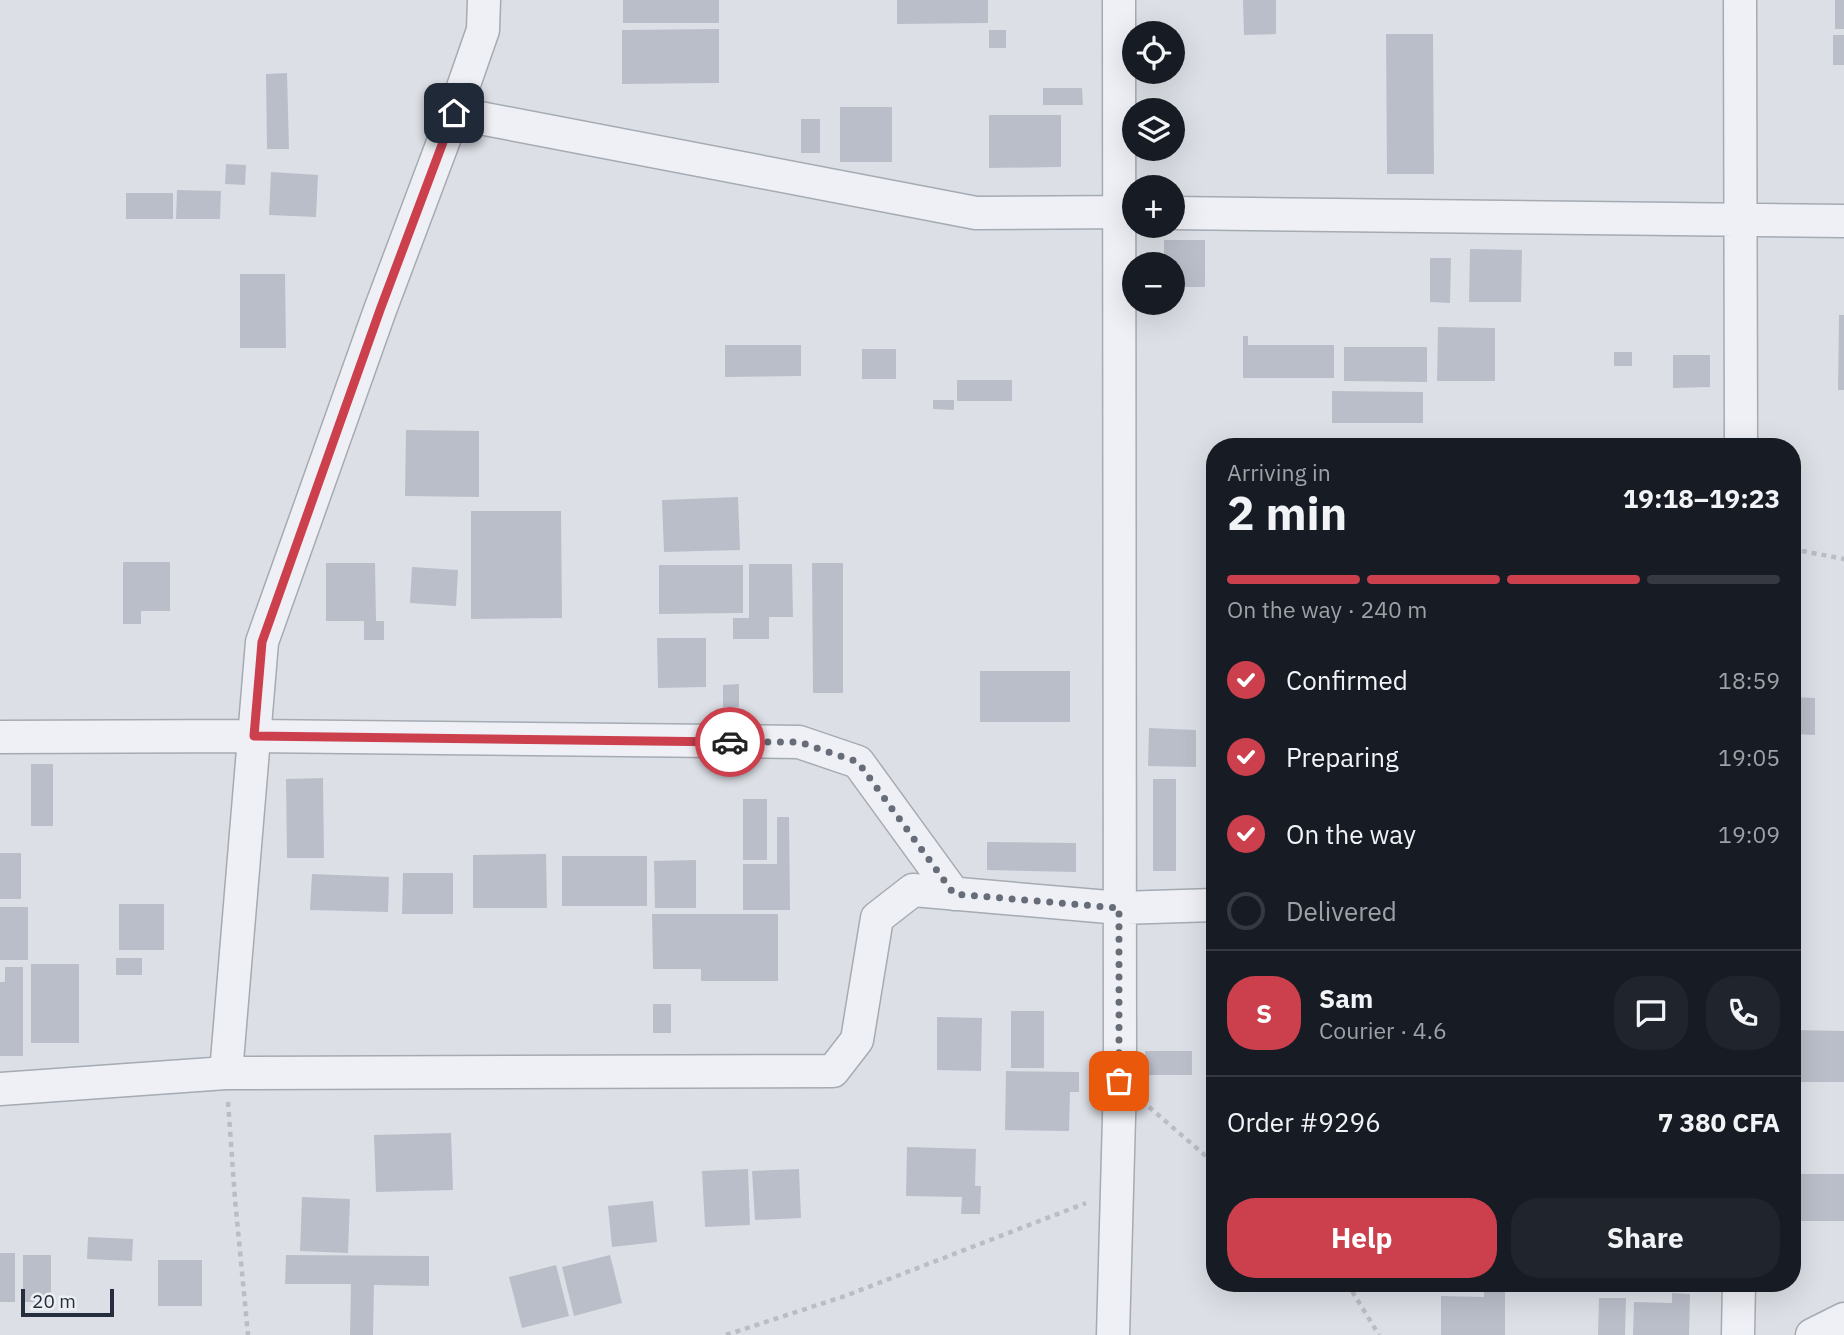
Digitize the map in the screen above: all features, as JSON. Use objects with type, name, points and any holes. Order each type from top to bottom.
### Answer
[{"type":"street","points":[[226,1073],[262,642],[483,30],[484,0]]},
{"type":"street","points":[[1119,0],[1126,175]]},
{"type":"street","points":[[1740,0],[1741,438]]},
{"type":"street","points":[[454,113],[976,213],[1122,212]]},
{"type":"street","points":[[1185,213],[1844,221]]},
{"type":"street","points":[[1113,1335],[1119,1081],[1127,238]]},
{"type":"street","points":[[0,737],[254,736],[799,742],[858,762],[954,894]]},
{"type":"street","points":[[0,1089],[226,1073],[833,1071],[857,1040],[877,918],[913,890],[1119,908],[1206,905]]},
{"type":"street","points":[[1738,1335],[1739,1292]]},
{"type":"street","points":[[1812,1335],[1844,1319]]},
{"type":"path","points":[[1801,551],[1844,559]]},
{"type":"path","points":[[226,1073],[248,1335]]},
{"type":"path","points":[[1119,1081],[1206,1156]]},
{"type":"path","points":[[726,1335],[845,1296],[1116,1191]]},
{"type":"path","points":[[1353,1292],[1379,1335]]},
{"type":"building","points":[[623,0],[719,0],[719,23],[623,23]]},
{"type":"building","points":[[897,0],[988,0],[988,23],[897,24]]},
{"type":"building","points":[[1243,0],[1276,0],[1276,34],[1244,35]]},
{"type":"building","points":[[1835,0],[1844,0],[1844,29],[1835,29]]},
{"type":"building","points":[[719,29],[719,83],[622,84],[622,30]]},
{"type":"building","points":[[989,30],[1006,30],[1006,48],[989,48]]},
{"type":"building","points":[[1386,34],[1433,34],[1434,174],[1387,174]]},
{"type":"building","points":[[1833,35],[1844,35],[1844,65],[1833,65]]},
{"type":"building","points":[[287,73],[289,149],[267,149],[266,74]]},
{"type":"building","points":[[1043,88],[1082,88],[1083,105],[1043,105]]},
{"type":"building","points":[[840,107],[892,107],[892,162],[840,162]]},
{"type":"building","points":[[989,115],[1061,115],[1061,167],[989,168]]},
{"type":"building","points":[[801,119],[820,119],[820,153],[801,153]]},
{"type":"building","points":[[226,164],[246,165],[245,185],[225,184]]},
{"type":"building","points":[[271,172],[318,175],[316,217],[269,215]]},
{"type":"building","points":[[177,190],[221,191],[220,219],[176,219]]},
{"type":"building","points":[[126,193],[173,193],[173,219],[126,219]]},
{"type":"building","points":[[1164,240],[1205,240],[1205,287],[1185,287],[1185,252],[1164,252]]},
{"type":"building","points":[[1470,249],[1522,250],[1521,302],[1469,302]]},
{"type":"building","points":[[1430,258],[1451,258],[1450,303],[1430,302]]},
{"type":"building","points":[[240,274],[285,274],[286,348],[240,348]]},
{"type":"building","points":[[1839,315],[1844,315],[1844,390],[1838,390]]},
{"type":"building","points":[[1438,327],[1495,328],[1495,381],[1437,381]]},
{"type":"building","points":[[1243,336],[1248,336],[1248,345],[1334,345],[1334,378],[1243,378]]},
{"type":"building","points":[[725,345],[801,345],[801,376],[725,377]]},
{"type":"building","points":[[1344,347],[1427,347],[1427,382],[1344,381]]},
{"type":"building","points":[[862,349],[896,349],[896,379],[862,379]]},
{"type":"building","points":[[1614,352],[1632,352],[1632,366],[1614,366]]},
{"type":"building","points":[[1673,355],[1710,355],[1710,387],[1673,388]]},
{"type":"building","points":[[957,380],[1012,380],[1012,401],[957,401]]},
{"type":"building","points":[[1332,391],[1423,392],[1423,423],[1332,423]]},
{"type":"building","points":[[933,400],[954,400],[954,410],[933,409]]},
{"type":"building","points":[[406,430],[479,431],[479,497],[405,496]]},
{"type":"building","points":[[738,497],[740,550],[664,552],[662,500]]},
{"type":"building","points":[[471,511],[561,511],[562,618],[471,619]]},
{"type":"building","points":[[123,562],[170,562],[170,611],[141,611],[141,624],[123,624]]},
{"type":"building","points":[[326,563],[375,563],[376,621],[384,621],[384,640],[364,640],[364,621],[326,621]]},
{"type":"building","points":[[812,563],[843,563],[843,693],[813,693]]},
{"type":"building","points":[[749,564],[792,564],[793,617],[769,617],[769,639],[733,639],[733,618],[749,618]]},
{"type":"building","points":[[659,565],[743,565],[743,613],[659,614]]},
{"type":"building","points":[[412,567],[458,570],[456,606],[410,603]]},
{"type":"building","points":[[657,638],[706,638],[706,687],[658,688]]},
{"type":"building","points":[[980,671],[1070,671],[1070,722],[980,722]]},
{"type":"building","points":[[739,684],[739,707],[723,707],[723,685]]},
{"type":"building","points":[[1801,697],[1815,698],[1815,735],[1801,734]]},
{"type":"building","points":[[1149,728],[1196,730],[1196,767],[1148,766]]},
{"type":"building","points":[[31,764],[53,764],[53,826],[31,826]]},
{"type":"building","points":[[323,778],[324,858],[287,858],[286,779]]},
{"type":"building","points":[[1153,779],[1176,779],[1176,871],[1153,871]]},
{"type":"building","points":[[743,799],[767,799],[767,860],[743,860]]},
{"type":"building","points":[[777,817],[789,817],[790,910],[743,910],[743,864],[777,864]]},
{"type":"building","points":[[987,842],[1076,843],[1076,872],[987,870]]},
{"type":"building","points":[[0,853],[21,853],[21,899],[0,899]]},
{"type":"building","points":[[546,854],[547,908],[473,908],[473,855]]},
{"type":"building","points":[[562,856],[647,856],[647,906],[562,906]]},
{"type":"building","points":[[696,860],[696,908],[655,908],[654,861]]},
{"type":"building","points":[[403,873],[453,873],[453,914],[402,914]]},
{"type":"building","points":[[312,874],[389,877],[388,912],[310,910]]},
{"type":"building","points":[[119,904],[164,904],[164,950],[119,950]]},
{"type":"building","points":[[0,907],[28,907],[28,960],[0,960]]},
{"type":"building","points":[[652,914],[778,914],[778,981],[701,981],[701,969],[653,969]]},
{"type":"building","points":[[116,958],[142,958],[142,975],[116,975]]},
{"type":"building","points":[[31,964],[79,964],[79,1043],[31,1043]]},
{"type":"building","points":[[5,967],[23,967],[23,1056],[0,1056],[0,982],[5,982]]},
{"type":"building","points":[[653,1004],[671,1004],[671,1033],[653,1033]]},
{"type":"building","points":[[1011,1011],[1044,1011],[1044,1068],[1011,1068]]},
{"type":"building","points":[[937,1017],[982,1018],[981,1071],[937,1070]]},
{"type":"building","points":[[1801,1030],[1844,1031],[1844,1082],[1801,1082]]},
{"type":"building","points":[[1145,1051],[1192,1051],[1192,1075],[1145,1075]]},
{"type":"building","points":[[1006,1071],[1079,1072],[1079,1092],[1070,1092],[1069,1131],[1005,1130]]},
{"type":"building","points":[[451,1133],[453,1190],[376,1192],[374,1135]]},
{"type":"building","points":[[907,1147],[976,1149],[975,1186],[981,1186],[980,1214],[961,1214],[962,1197],[906,1196]]},
{"type":"building","points":[[748,1169],[750,1225],[705,1227],[702,1171]]},
{"type":"building","points":[[799,1169],[801,1218],[755,1220],[752,1171]]},
{"type":"building","points":[[1801,1174],[1844,1174],[1844,1221],[1801,1221]]},
{"type":"building","points":[[302,1197],[350,1199],[348,1253],[300,1251]]},
{"type":"building","points":[[653,1201],[657,1242],[612,1247],[608,1206]]},
{"type":"building","points":[[88,1237],[133,1239],[132,1261],[87,1259]]},
{"type":"building","points":[[0,1253],[15,1253],[15,1302],[0,1302]]},
{"type":"building","points":[[23,1255],[51,1255],[51,1302],[23,1302]]},
{"type":"building","points":[[286,1255],[429,1256],[429,1286],[374,1285],[373,1335],[350,1335],[351,1284],[285,1284]]},
{"type":"building","points":[[610,1255],[622,1303],[574,1316],[562,1267]]},
{"type":"building","points":[[158,1260],[202,1260],[202,1306],[158,1306]]},
{"type":"building","points":[[556,1265],[569,1316],[522,1328],[509,1277]]},
{"type":"building","points":[[1484,1292],[1505,1292],[1505,1335],[1441,1335],[1441,1296],[1484,1297]]},
{"type":"building","points":[[1672,1293],[1690,1294],[1689,1335],[1633,1335],[1634,1302],[1672,1303]]},
{"type":"building","points":[[1599,1298],[1626,1298],[1625,1335],[1598,1335]]},
{"type":"way so far","points":[[730,742],[799,742],[858,762],[954,894],[1119,908],[1119,1081]]},
{"type":"route","points":[[454,113],[380,310],[262,642],[254,736],[730,742]]}]
